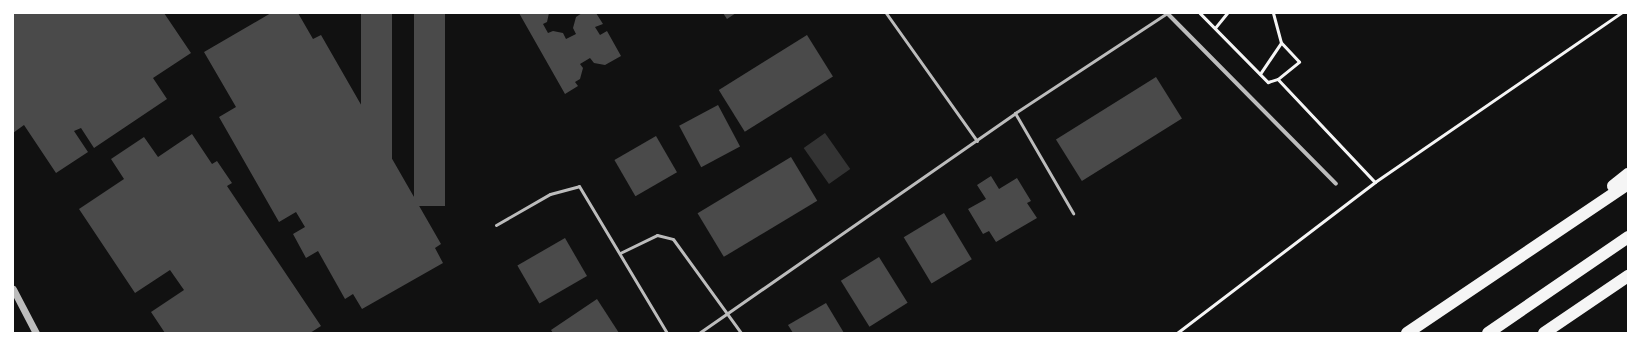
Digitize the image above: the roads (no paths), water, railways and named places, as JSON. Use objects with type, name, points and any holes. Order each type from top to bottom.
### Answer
[{"type":"highway","points":[[1539,242],[1628,174]]},
{"type":"highway","points":[[1407,333],[1539,242],[1628,184]]},
{"type":"highway","points":[[1488,333],[1628,237]]},
{"type":"highway","points":[[1544,333],[1628,276]]},
{"type":"street","points":[[1167,13],[1336,184]]},
{"type":"street","points":[[13,289],[36,333]]},
{"type":"lane","points":[[886,13],[977,141]]},
{"type":"lane","points":[[699,333],[977,141],[1015,113],[1167,13]]},
{"type":"lane","points":[[1015,113],[1073,213]]},
{"type":"lane","points":[[496,225],[550,194],[579,186],[667,333]]},
{"type":"lane","points":[[620,253],[657,235],[673,239],[741,333]]}]
